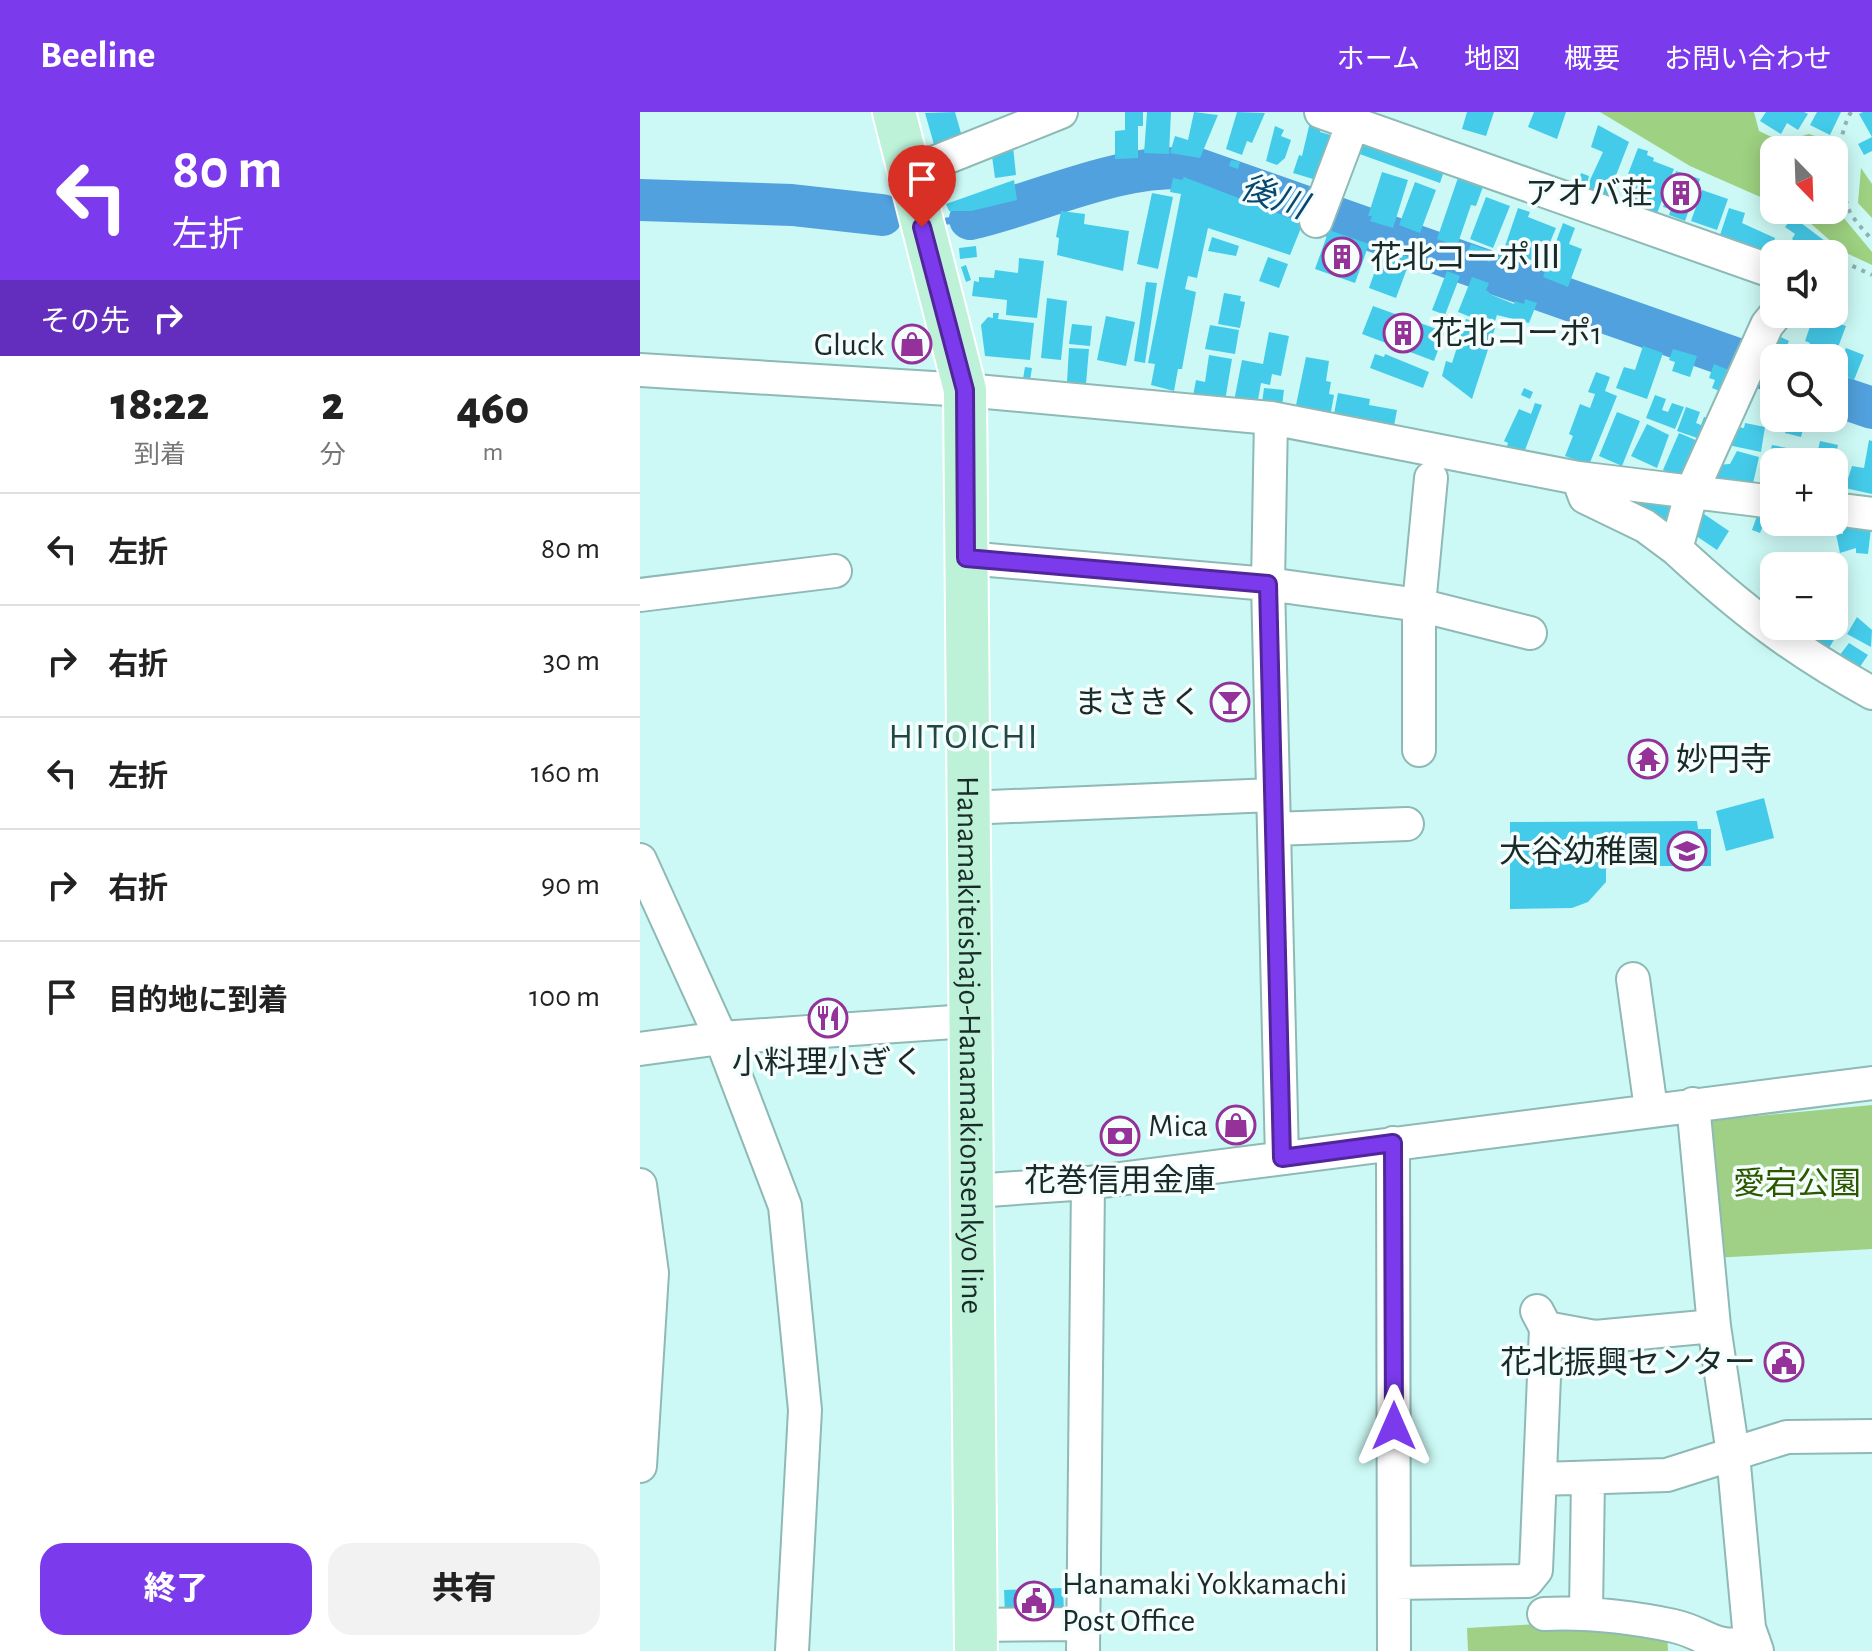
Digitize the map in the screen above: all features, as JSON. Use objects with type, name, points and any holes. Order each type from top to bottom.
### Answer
[{"type":"main road","name":"Hanamakiteishajo-Hanamakionsenkyo line","points":[[894,112],[965,390],[968,1021],[974,1191],[976,1638]]},
{"type":"street","points":[[908,173],[1061,112]]},
{"type":"street","points":[[1321,112],[1760,267]]},
{"type":"street","points":[[1321,208],[1353,123]]},
{"type":"street","points":[[1676,549],[1692,491],[1766,328]]},
{"type":"street","points":[[640,370],[965,390],[1271,418],[1578,478],[1760,500]]},
{"type":"street","points":[[1271,418],[1268,584],[1282,1158]]},
{"type":"street","points":[[1419,750],[1419,605],[1431,478]]},
{"type":"street","points":[[1578,478],[1585,497],[1645,526],[1676,549],[1743,611],[1813,661],[1872,693]]},
{"type":"street","points":[[1848,511],[1872,514]]},
{"type":"street","points":[[966,558],[1268,584],[1419,605],[1530,633]]},
{"type":"street","points":[[640,595],[835,571]]},
{"type":"street","points":[[967,808],[1273,795]]},
{"type":"street","points":[[1274,829],[1407,824]]},
{"type":"street","points":[[640,860],[721,1038],[785,1206],[805,1410],[792,1651]]},
{"type":"street","points":[[1633,979],[1651,1109]]},
{"type":"street","points":[[640,1049],[721,1038],[968,1021]]},
{"type":"street","points":[[974,1191],[1088,1183],[1872,1083]]},
{"type":"street","points":[[1544,1614],[1586,1612],[1679,1627],[1711,1648],[1736,1650],[1755,1646],[1749,1628],[1733,1454],[1714,1326],[1693,1104]]},
{"type":"street","points":[[1393,1143],[1394,1651]]},
{"type":"street","points":[[976,1638],[1083,1637],[1088,1183]]},
{"type":"street","points":[[640,1185],[652,1273],[640,1466]]},
{"type":"street","points":[[1394,1583],[1527,1581],[1536,1570],[1541,1319],[1595,1337],[1714,1326]]},
{"type":"street","points":[[1540,1479],[1667,1475],[1787,1437],[1872,1436]]},
{"type":"street","points":[[1586,1612],[1588,1478]]},
{"type":"path","points":[[1851,112],[1841,129],[1839,151],[1849,210],[1872,240]]},
{"type":"path","points":[[1848,264],[1872,275]]},
{"type":"green space","points":[[1600,112],[1754,112],[1759,131],[1769,136],[1760,136],[1760,197],[1690,166]]},
{"type":"green space","points":[[1861,168],[1872,184],[1872,218],[1858,203]]},
{"type":"green space","points":[[1848,223],[1872,252],[1872,265],[1848,254],[1848,240],[1829,240],[1811,224]]},
{"type":"green space","name":"愛宕公園","points":[[1872,1105],[1872,1249],[1713,1258],[1704,1121]]},
{"type":"green space","points":[[1594,1621],[1667,1631],[1668,1651],[1468,1651],[1467,1628]]},
{"type":"building","points":[[955,112],[963,140],[935,148],[925,113]]},
{"type":"building","points":[[1125,112],[1143,112],[1143,126],[1138,126],[1138,158],[1115,159],[1115,131],[1125,130]]},
{"type":"building","points":[[1147,112],[1171,112],[1169,154],[1144,153]]},
{"type":"building","points":[[1194,112],[1218,115],[1200,158],[1170,153],[1175,136],[1188,140]]},
{"type":"building","points":[[1237,112],[1265,113],[1252,143],[1247,141],[1242,155],[1226,149]]},
{"type":"building","points":[[1467,112],[1494,112],[1486,136],[1462,129]]},
{"type":"building","points":[[1534,112],[1566,112],[1557,139],[1528,127]]},
{"type":"building","points":[[1766,112],[1808,114],[1798,130],[1787,123],[1781,134],[1760,121]]},
{"type":"building","points":[[1817,112],[1841,112],[1830,135],[1810,125]]},
{"type":"building","points":[[1872,112],[1872,137],[1859,114]]},
{"type":"building","points":[[1310,122],[1321,129],[1320,132],[1331,135],[1321,162],[1329,164],[1323,182],[1293,173],[1299,155],[1302,156]]},
{"type":"building","points":[[1598,125],[1629,142],[1606,201],[1590,196],[1590,180],[1603,152],[1591,147]]},
{"type":"building","points":[[1275,126],[1284,130],[1281,136],[1291,140],[1285,158],[1277,165],[1266,161]]},
{"type":"building","points":[[1360,134],[1446,165],[1440,183],[1354,152]]},
{"type":"building","points":[[1872,137],[1872,151],[1864,155],[1858,144]]},
{"type":"building","points":[[1013,146],[1016,175],[995,178],[991,149]]},
{"type":"building","points":[[1638,148],[1648,151],[1647,155],[1654,158],[1653,161],[1674,169],[1656,216],[1628,206],[1638,178],[1628,174]]},
{"type":"building","points":[[1231,160],[1240,162],[1238,169],[1229,166]]},
{"type":"building","points":[[1461,169],[1486,178],[1476,206],[1471,205],[1457,246],[1437,239]]},
{"type":"building","name":"アオバ荘","points":[[1676,171],[1700,179],[1685,221],[1669,215],[1671,209],[1663,207]]},
{"type":"building","points":[[1382,172],[1408,180],[1393,228],[1370,221],[1372,216],[1368,216]]},
{"type":"building","points":[[1581,173],[1589,176],[1587,184],[1579,181]]},
{"type":"building","points":[[1184,177],[1303,223],[1290,255],[1208,228],[1197,278],[1188,276],[1185,289],[1196,292],[1182,369],[1178,369],[1174,391],[1151,385],[1155,364],[1148,363],[1181,194],[1170,192],[1173,178],[1182,180]]},
{"type":"building","points":[[1014,180],[1017,200],[971,211],[949,211],[946,204]]},
{"type":"building","points":[[1415,182],[1436,190],[1420,233],[1399,225]]},
{"type":"building","points":[[1702,190],[1728,199],[1717,230],[1691,221]]},
{"type":"building","points":[[1152,193],[1173,197],[1158,269],[1137,264]]},
{"type":"building","points":[[1486,197],[1510,206],[1493,248],[1470,239]]},
{"type":"building","points":[[1518,208],[1530,212],[1528,217],[1556,228],[1541,264],[1518,255],[1516,260],[1502,255]]},
{"type":"building","points":[[1729,208],[1745,213],[1742,223],[1775,238],[1760,240],[1760,255],[1718,241]]},
{"type":"building","points":[[1061,211],[1085,214],[1084,224],[1129,231],[1123,271],[1057,255],[1059,238],[1056,237]]},
{"type":"building","points":[[1563,223],[1575,228],[1569,244],[1582,249],[1568,287],[1543,277]]},
{"type":"building","points":[[1787,224],[1802,224],[1824,240],[1793,240],[1795,234],[1785,227]]},
{"type":"building","name":"花北コーポⅢ","points":[[1329,230],[1369,244],[1355,283],[1315,269]]},
{"type":"building","points":[[1212,237],[1239,246],[1236,256],[1208,251]]},
{"type":"building","points":[[1471,244],[1493,252],[1490,262],[1467,253]]},
{"type":"building","points":[[976,246],[977,257],[960,259],[959,248]]},
{"type":"building","points":[[1383,248],[1411,258],[1396,298],[1369,288]]},
{"type":"building","points":[[1499,255],[1511,260],[1508,266],[1496,260]]},
{"type":"building","points":[[1268,257],[1288,264],[1279,288],[1259,281]]},
{"type":"building","points":[[1019,258],[1044,261],[1037,318],[1006,315],[1007,300],[972,296],[974,281],[979,282],[979,277],[994,278],[995,270],[1018,273]]},
{"type":"building","points":[[966,265],[971,280],[966,282],[961,267]]},
{"type":"building","points":[[1447,271],[1460,276],[1445,315],[1432,310]]},
{"type":"building","points":[[1472,277],[1489,283],[1486,290],[1492,295],[1514,304],[1515,301],[1524,304],[1525,299],[1537,303],[1529,323],[1497,315],[1495,321],[1480,315],[1478,320],[1458,312]]},
{"type":"building","points":[[1146,282],[1157,283],[1145,363],[1134,361]]},
{"type":"building","points":[[1224,293],[1241,296],[1240,301],[1245,302],[1240,328],[1218,324]]},
{"type":"building","points":[[1047,298],[1067,301],[1061,360],[1041,358]]},
{"type":"building","name":"花北コーポ1","points":[[1373,306],[1445,332],[1434,361],[1362,334]]},
{"type":"building","points":[[993,313],[999,313],[998,319],[1034,323],[1030,360],[985,356],[981,325],[988,317],[993,318]]},
{"type":"building","points":[[1106,316],[1135,322],[1126,366],[1097,360]]},
{"type":"building","points":[[1466,319],[1495,328],[1472,399],[1442,376],[1446,361],[1452,363]]},
{"type":"building","points":[[1072,324],[1092,326],[1090,346],[1069,344]]},
{"type":"building","points":[[1210,325],[1239,330],[1235,354],[1205,349]]},
{"type":"building","points":[[1810,328],[1845,328],[1839,344],[1810,344],[1805,341]]},
{"type":"building","points":[[1269,332],[1289,336],[1281,376],[1272,374],[1270,385],[1261,383],[1258,400],[1253,399],[1252,404],[1234,401],[1242,360],[1263,364]]},
{"type":"building","points":[[1774,334],[1789,341],[1788,344],[1769,344]]},
{"type":"building","points":[[1643,346],[1663,353],[1647,399],[1616,388],[1624,367],[1635,370]]},
{"type":"building","points":[[1069,348],[1089,349],[1086,384],[1067,382]]},
{"type":"building","points":[[1673,349],[1697,356],[1690,377],[1672,371],[1675,362],[1669,360]]},
{"type":"building","points":[[1848,349],[1864,355],[1854,380],[1848,377]]},
{"type":"building","points":[[1375,354],[1384,357],[1385,354],[1429,372],[1423,388],[1370,368]]},
{"type":"building","points":[[1209,355],[1232,359],[1225,401],[1193,396],[1196,380],[1205,382]]},
{"type":"building","points":[[1306,357],[1329,361],[1326,381],[1331,382],[1329,394],[1334,395],[1330,417],[1295,410]]},
{"type":"building","points":[[1714,364],[1736,373],[1727,394],[1712,388],[1715,380],[1709,378]]},
{"type":"building","points":[[1025,367],[1032,368],[1030,380],[1023,379]]},
{"type":"building","points":[[1596,372],[1610,377],[1605,391],[1617,396],[1589,465],[1565,456],[1580,404],[1590,408],[1595,394],[1588,392]]},
{"type":"building","points":[[1264,388],[1284,390],[1282,406],[1262,403]]},
{"type":"building","points":[[1524,388],[1533,392],[1530,399],[1521,395]]},
{"type":"building","points":[[1338,393],[1370,399],[1369,405],[1397,410],[1393,431],[1333,419]]},
{"type":"building","points":[[1655,395],[1666,399],[1662,410],[1668,412],[1672,403],[1684,407],[1675,429],[1646,418]]},
{"type":"building","points":[[1535,403],[1542,405],[1522,458],[1505,451],[1508,443],[1504,441],[1519,409],[1531,414]]},
{"type":"building","points":[[1686,407],[1700,412],[1696,423],[1701,425],[1704,417],[1714,420],[1706,441],[1677,431]]},
{"type":"building","points":[[1617,412],[1640,421],[1622,466],[1599,456]]},
{"type":"building","points":[[1745,423],[1760,426],[1760,432],[1764,432],[1760,452],[1728,445],[1732,426],[1744,428]]},
{"type":"building","points":[[1647,424],[1669,435],[1657,468],[1631,456]]},
{"type":"building","points":[[1785,432],[1802,432],[1801,437]]},
{"type":"building","points":[[1679,433],[1705,444],[1689,481],[1663,470]]},
{"type":"building","points":[[1869,440],[1872,441],[1872,494],[1848,489],[1852,466],[1864,468]]},
{"type":"building","points":[[1820,441],[1838,445],[1837,448],[1818,448]]},
{"type":"building","points":[[1737,451],[1759,457],[1752,488],[1711,479],[1715,465],[1730,464]]},
{"type":"building","points":[[1618,491],[1680,501],[1674,536],[1640,515]]},
{"type":"building","points":[[1701,512],[1729,531],[1717,550],[1689,531]]},
{"type":"building","points":[[1758,513],[1760,514],[1760,533],[1752,530]]},
{"type":"building","points":[[1848,526],[1871,528],[1868,554],[1856,553],[1856,548],[1840,552],[1836,536],[1848,536]]},
{"type":"building","points":[[1857,617],[1872,630],[1871,647],[1848,635]]},
{"type":"building","points":[[1799,640],[1834,640],[1825,655]]},
{"type":"building","points":[[1849,643],[1868,655],[1855,674],[1839,656]]},
{"type":"building","points":[[1764,798],[1774,838],[1726,851],[1716,811]]},
{"type":"building","points":[[1697,821],[1698,829],[1711,829],[1711,866],[1606,866],[1606,882],[1588,902],[1572,908],[1510,909],[1510,822]]},
{"type":"building","points":[[1063,1588],[1064,1612],[1005,1614],[1004,1590]]},
{"type":"waterway","name":"後川","points":[[970,219],[1112,177],[1169,168],[1198,169],[1760,367]]},
{"type":"waterway","name":"後川","points":[[640,200],[792,205],[882,215]]},
{"type":"waterway","name":"後川","points":[[882,215],[902,217]]},
{"type":"waterway","name":"後川","points":[[947,221],[970,219]]},
{"type":"waterway","name":"後川","points":[[1848,400],[1872,408]]},
{"type":"place","name":"アオバ荘","points":[[1681,193]]},
{"type":"place","name":"花北コーポⅢ","points":[[1342,257]]},
{"type":"place","name":"花北コーポ1","points":[[1403,333]]},
{"type":"place","name":"Gluck","points":[[912,344]]},
{"type":"place","name":"まさきく","points":[[1230,702]]},
{"type":"place","name":"妙円寺","points":[[1648,759]]},
{"type":"place","name":"大谷幼稚園","points":[[1687,851]]},
{"type":"place","name":"小料理小ぎく","points":[[828,1018]]},
{"type":"place","name":"Mica","points":[[1236,1125]]},
{"type":"place","name":"花巻信用金庫","points":[[1120,1136]]},
{"type":"place","name":"花北振興センター","points":[[1784,1362]]},
{"type":"place","name":"Hanamaki Yokkamachi Post Office","points":[[1034,1601]]},
{"type":"district","name":"HITOICHI","points":[[964,735]]},
{"type":"route","points":[[922,227],[965,390],[966,558],[1268,584],[1282,1158],[1393,1143],[1394,1426]]}]
